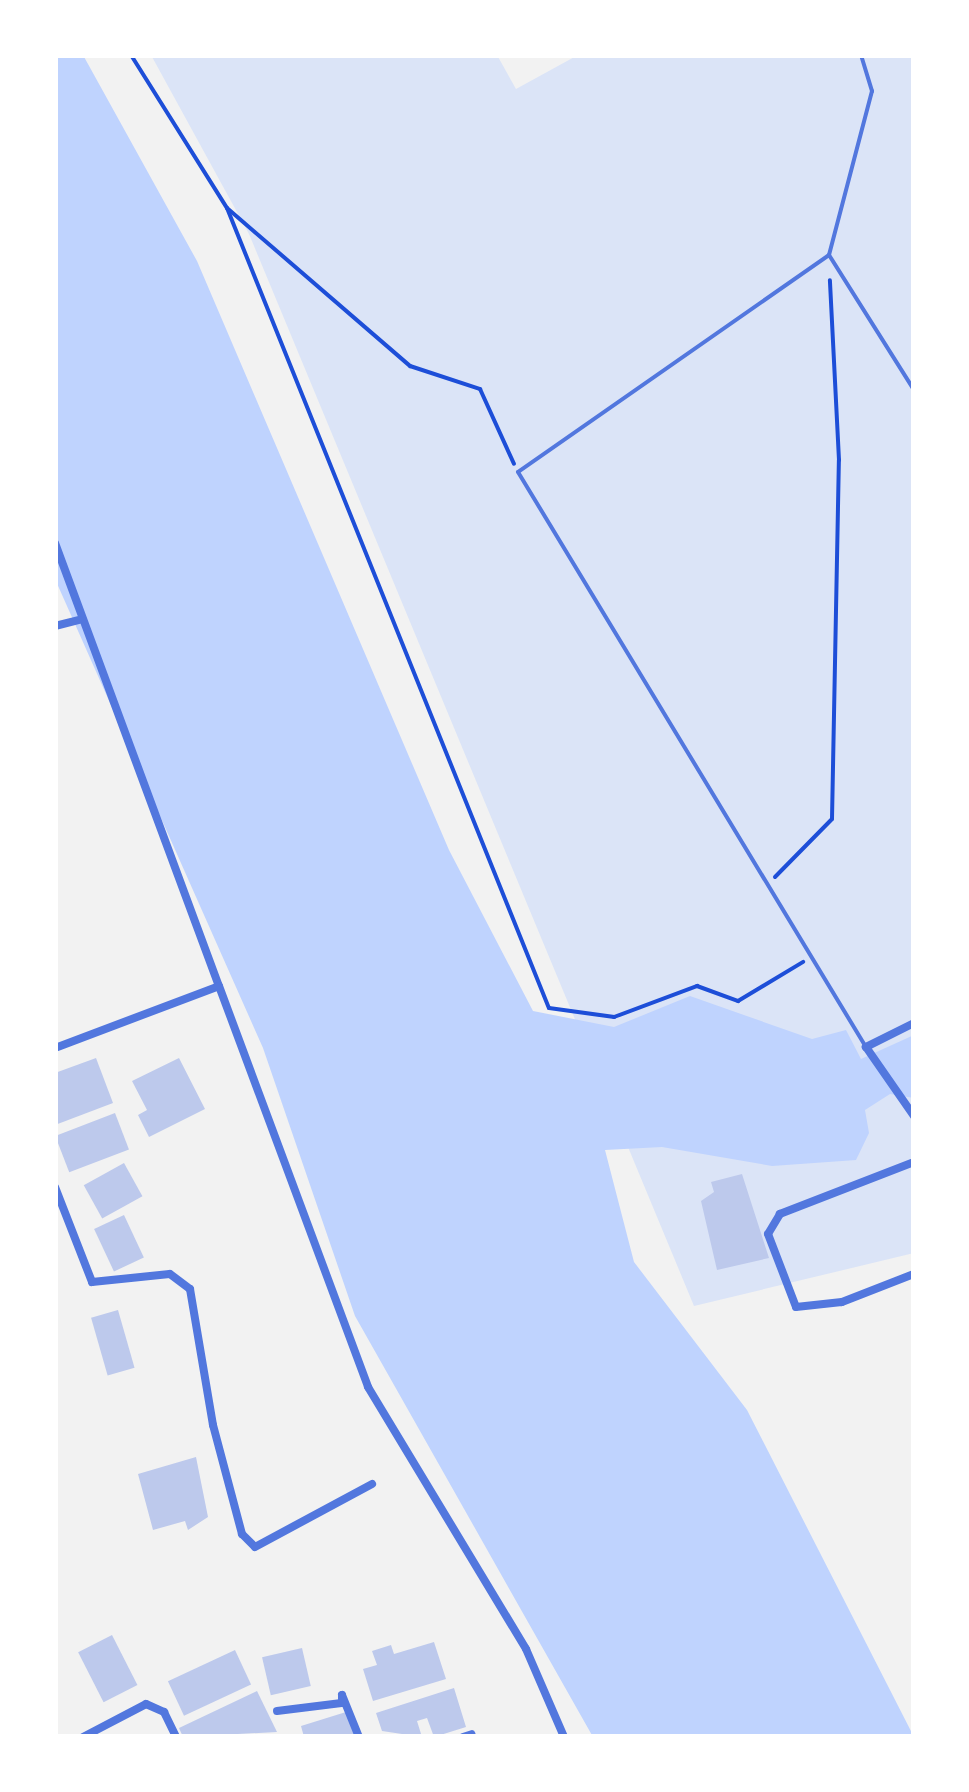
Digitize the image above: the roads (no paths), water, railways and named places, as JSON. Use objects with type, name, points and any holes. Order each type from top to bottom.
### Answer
[{"type":"street","points":[[55,544],[80,620],[368,1387],[526,1649],[564,1737]]},
{"type":"street","points":[[55,626],[80,620]]},
{"type":"street","points":[[55,1048],[219,986]]},
{"type":"street","points":[[914,1023],[866,1046],[914,1116]]},
{"type":"street","points":[[914,1162],[780,1214],[768,1234],[796,1307],[842,1302],[914,1274]]},
{"type":"street","points":[[55,1187],[92,1282],[170,1274],[190,1289],[212,1424],[242,1534],[255,1547],[372,1484]]},
{"type":"street","points":[[276,1710],[342,1703],[342,1695],[358,1737]]},
{"type":"street","points":[[83,1737],[146,1704],[164,1712],[176,1737]]},
{"type":"lane","points":[[862,55],[872,91],[829,255],[518,472],[866,1046]]},
{"type":"lane","points":[[829,255],[914,390]]},
{"type":"water","points":[[55,55],[83,55],[197,261],[449,850],[533,1011],[614,1027],[690,996],[812,1039],[846,1030],[861,1059],[914,1035],[914,1098],[890,1094],[865,1110],[869,1133],[856,1160],[772,1166],[662,1147],[605,1150],[634,1262],[747,1410],[914,1737],[593,1737],[355,1316],[263,1048],[55,579]]}]
